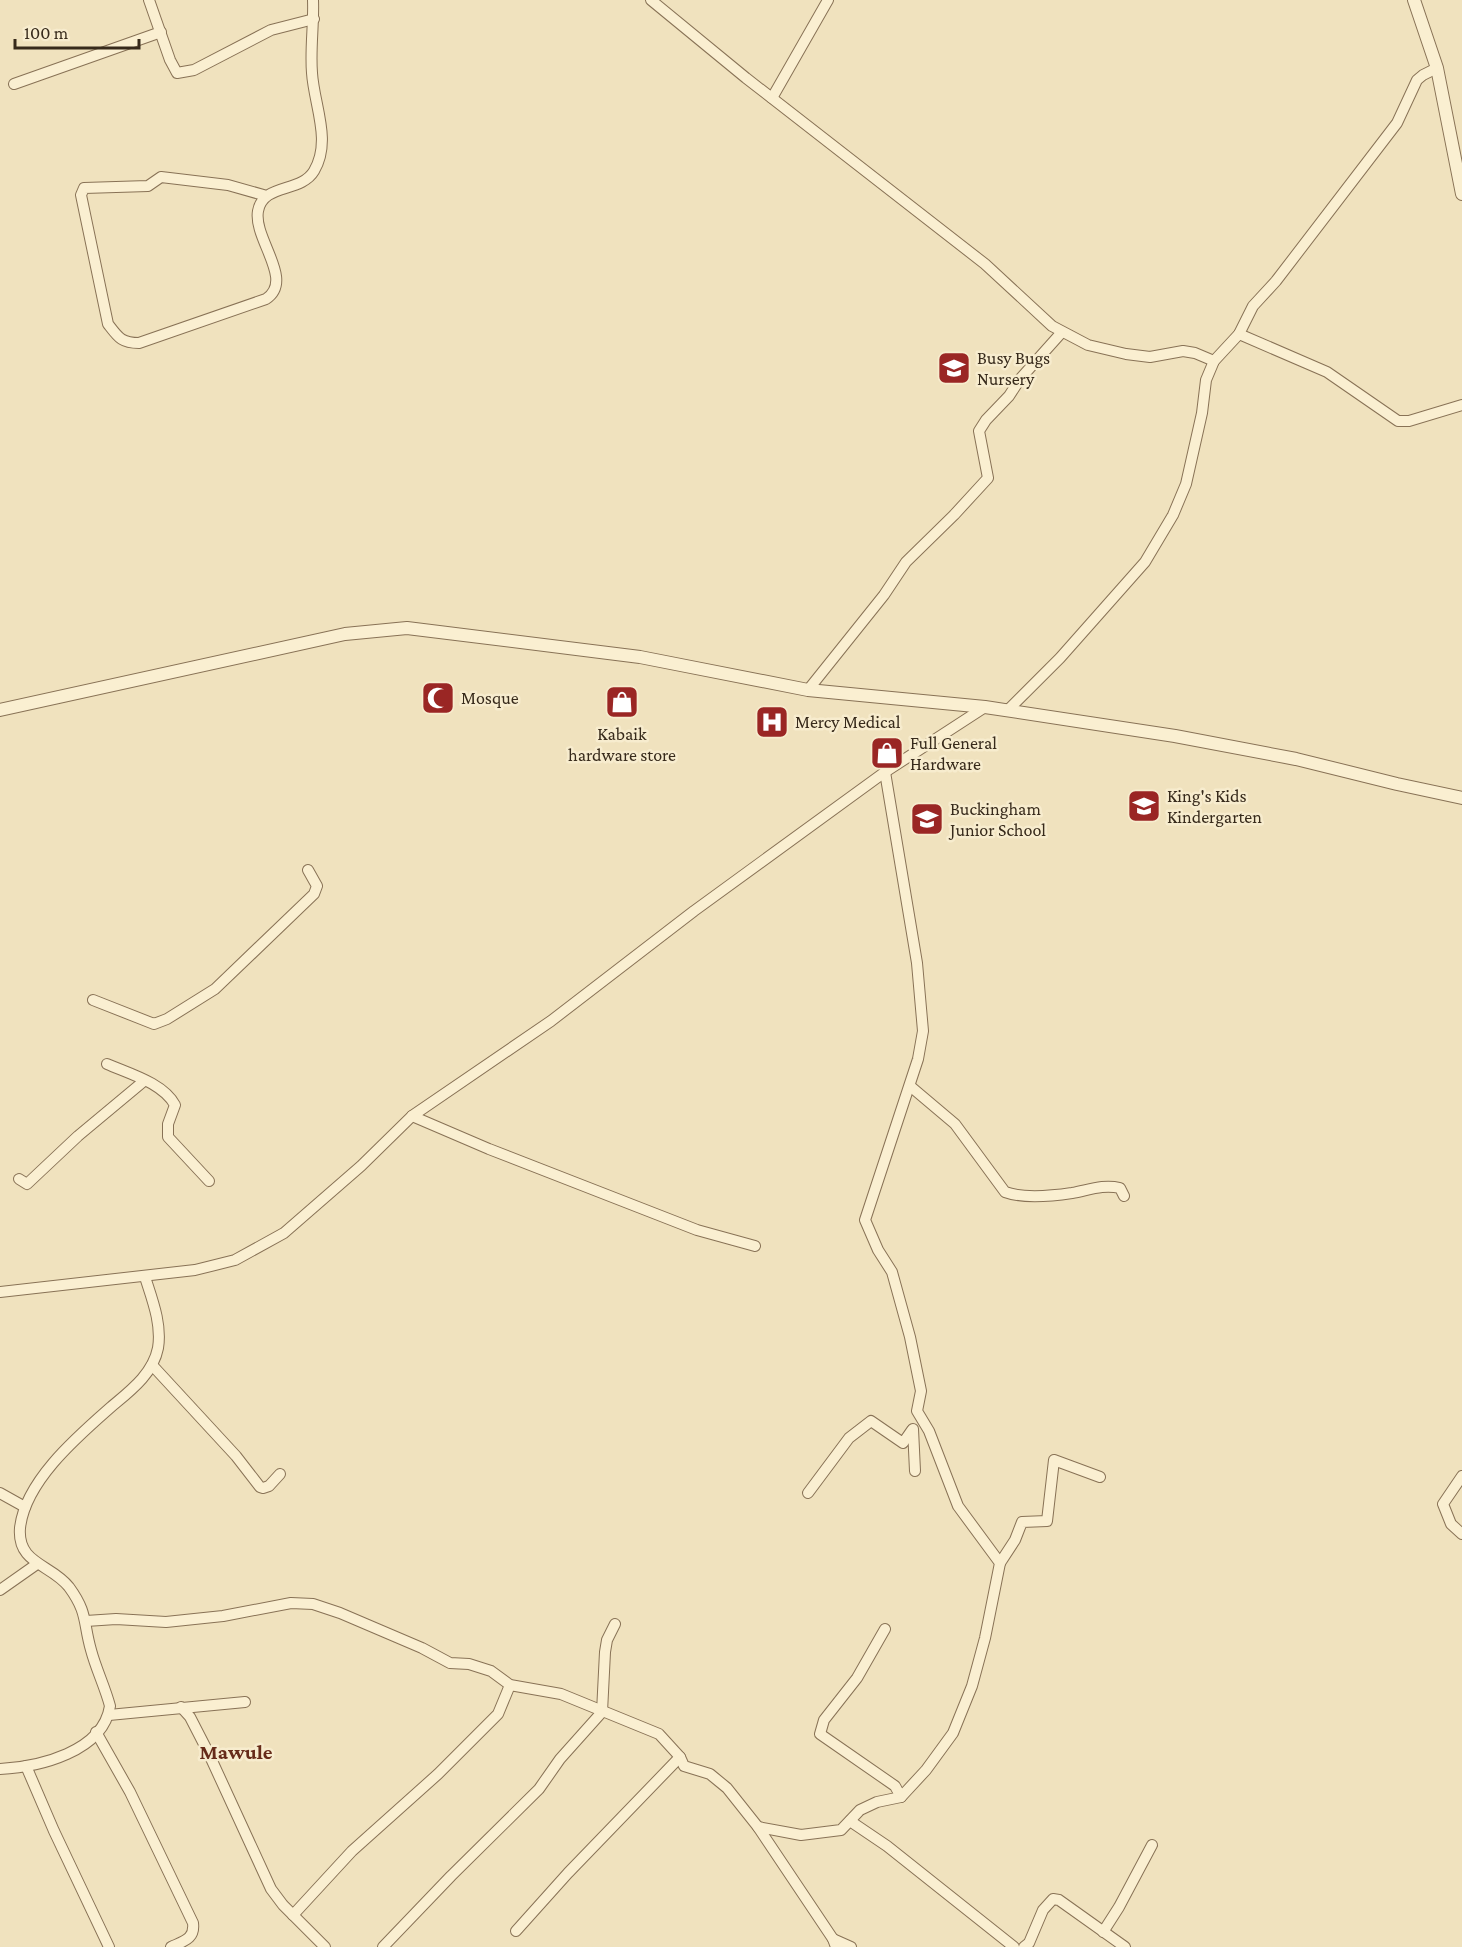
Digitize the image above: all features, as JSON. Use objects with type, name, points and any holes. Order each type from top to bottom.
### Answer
[{"type":"street","points":[[148,0],[177,73],[194,70],[271,30],[314,19]]},
{"type":"street","points":[[267,196],[228,185],[161,177],[148,186],[84,188],[81,195],[108,324],[117,337],[127,343],[139,343],[266,299],[277,289],[277,276],[265,247],[258,218],[260,204],[267,196],[274,191],[302,183],[315,170],[320,159],[323,143],[312,72],[313,0]]},
{"type":"street","points":[[651,0],[772,98],[985,264],[1052,326],[1088,345],[1126,354],[1150,357],[1183,351],[1214,361]]},
{"type":"street","points":[[772,98],[828,0]]},
{"type":"street","points":[[1414,0],[1437,68],[1462,194]]},
{"type":"street","points":[[14,84],[161,32]]},
{"type":"street","points":[[1007,711],[1060,658],[1145,562],[1173,515],[1186,484],[1202,413],[1206,380],[1214,361],[1239,334],[1254,306],[1276,281],[1397,123],[1417,80],[1437,68]]},
{"type":"street","points":[[808,690],[884,595],[906,562],[988,478],[980,431],[986,420],[1062,332]]},
{"type":"street","points":[[1239,334],[1327,372],[1398,421],[1409,421],[1462,405]]},
{"type":"street","points":[[0,710],[345,634],[407,628],[640,657],[808,690],[985,707],[1175,736],[1285,757],[1462,798]]},
{"type":"street","points":[[0,1292],[195,1270],[235,1260],[284,1233],[361,1166],[412,1116],[551,1020],[694,911],[885,772],[985,707]]},
{"type":"street","points":[[885,772],[917,963],[923,1031],[910,1086],[865,1220],[878,1250],[892,1272],[910,1337],[921,1391],[912,1430],[915,1471]]},
{"type":"street","points":[[93,1000],[154,1024],[186,1008],[224,981],[314,894],[317,886],[308,870]]},
{"type":"street","points":[[107,1064],[144,1081],[164,1092],[171,1099],[175,1106],[167,1129],[168,1137],[209,1181]]},
{"type":"street","points":[[19,1179],[27,1184],[78,1136],[144,1081]]},
{"type":"street","points":[[910,1086],[955,1124],[1005,1192],[1014,1195],[1041,1195],[1110,1186],[1120,1188],[1124,1196]]},
{"type":"street","points":[[412,1116],[489,1149],[697,1230],[755,1246]]},
{"type":"street","points":[[0,1769],[40,1765],[63,1756],[88,1743],[109,1715],[110,1706],[91,1651],[86,1621],[79,1601],[60,1576],[27,1556],[21,1543],[20,1529],[25,1507],[51,1467],[73,1441],[143,1378],[152,1365],[158,1347],[158,1320],[146,1276]]},
{"type":"street","points":[[152,1365],[236,1456],[260,1487],[268,1486],[280,1474]]},
{"type":"street","points":[[917,1411],[929,1431],[958,1506],[1000,1563]]},
{"type":"street","points":[[808,1493],[849,1438],[871,1421],[903,1443],[912,1430]]},
{"type":"street","points":[[758,1827],[801,1835],[842,1830],[860,1810],[877,1802],[901,1797],[926,1770],[953,1733],[972,1686],[986,1638],[1000,1563],[1015,1540],[1022,1521],[1047,1521],[1054,1460],[1100,1477]]},
{"type":"street","points":[[1462,1476],[1443,1504],[1451,1524],[1462,1534]]},
{"type":"street","points":[[0,1493],[25,1507]]},
{"type":"street","points":[[0,1590],[37,1564]]},
{"type":"street","points":[[86,1621],[116,1619],[166,1622],[223,1616],[291,1603],[313,1604],[423,1648],[450,1663],[469,1664],[491,1671],[510,1684],[561,1694],[659,1734],[680,1757],[684,1766],[710,1774],[727,1788],[758,1827],[835,1943],[851,1947]]},
{"type":"street","points":[[383,1947],[539,1789],[561,1759],[602,1712],[605,1652],[607,1640],[615,1624]]},
{"type":"street","points":[[885,1629],[857,1678],[824,1720],[820,1734],[895,1786],[901,1797]]},
{"type":"street","points":[[293,1915],[352,1851],[438,1774],[498,1714],[510,1684]]},
{"type":"street","points":[[109,1715],[245,1702]]},
{"type":"street","points":[[181,1707],[196,1727],[270,1889],[325,1947]]},
{"type":"street","points":[[96,1732],[130,1792],[193,1923],[194,1930],[189,1939],[171,1947]]},
{"type":"street","points":[[516,1931],[680,1757]]},
{"type":"street","points":[[26,1766],[54,1832],[109,1947]]},
{"type":"street","points":[[850,1821],[887,1846],[1014,1947]]},
{"type":"street","points":[[1103,1932],[1152,1845]]},
{"type":"street","points":[[1024,1947],[1029,1943],[1043,1910],[1053,1899],[1059,1900],[1125,1947]]},
{"type":"place","name":"Busy Bugs Nursery","points":[[954,368]]},
{"type":"place","name":"Mosque","points":[[438,698]]},
{"type":"place","name":"Kabaik hardware store","points":[[622,702]]},
{"type":"place","name":"Mercy Medical","points":[[772,722]]},
{"type":"place","name":"Full General Hardware","points":[[887,753]]},
{"type":"place","name":"King's Kids Kindergarten","points":[[1144,806]]},
{"type":"place","name":"Buckingham Junior School","points":[[927,819]]},
{"type":"district","name":"Mawule","points":[[236,1752]]}]
